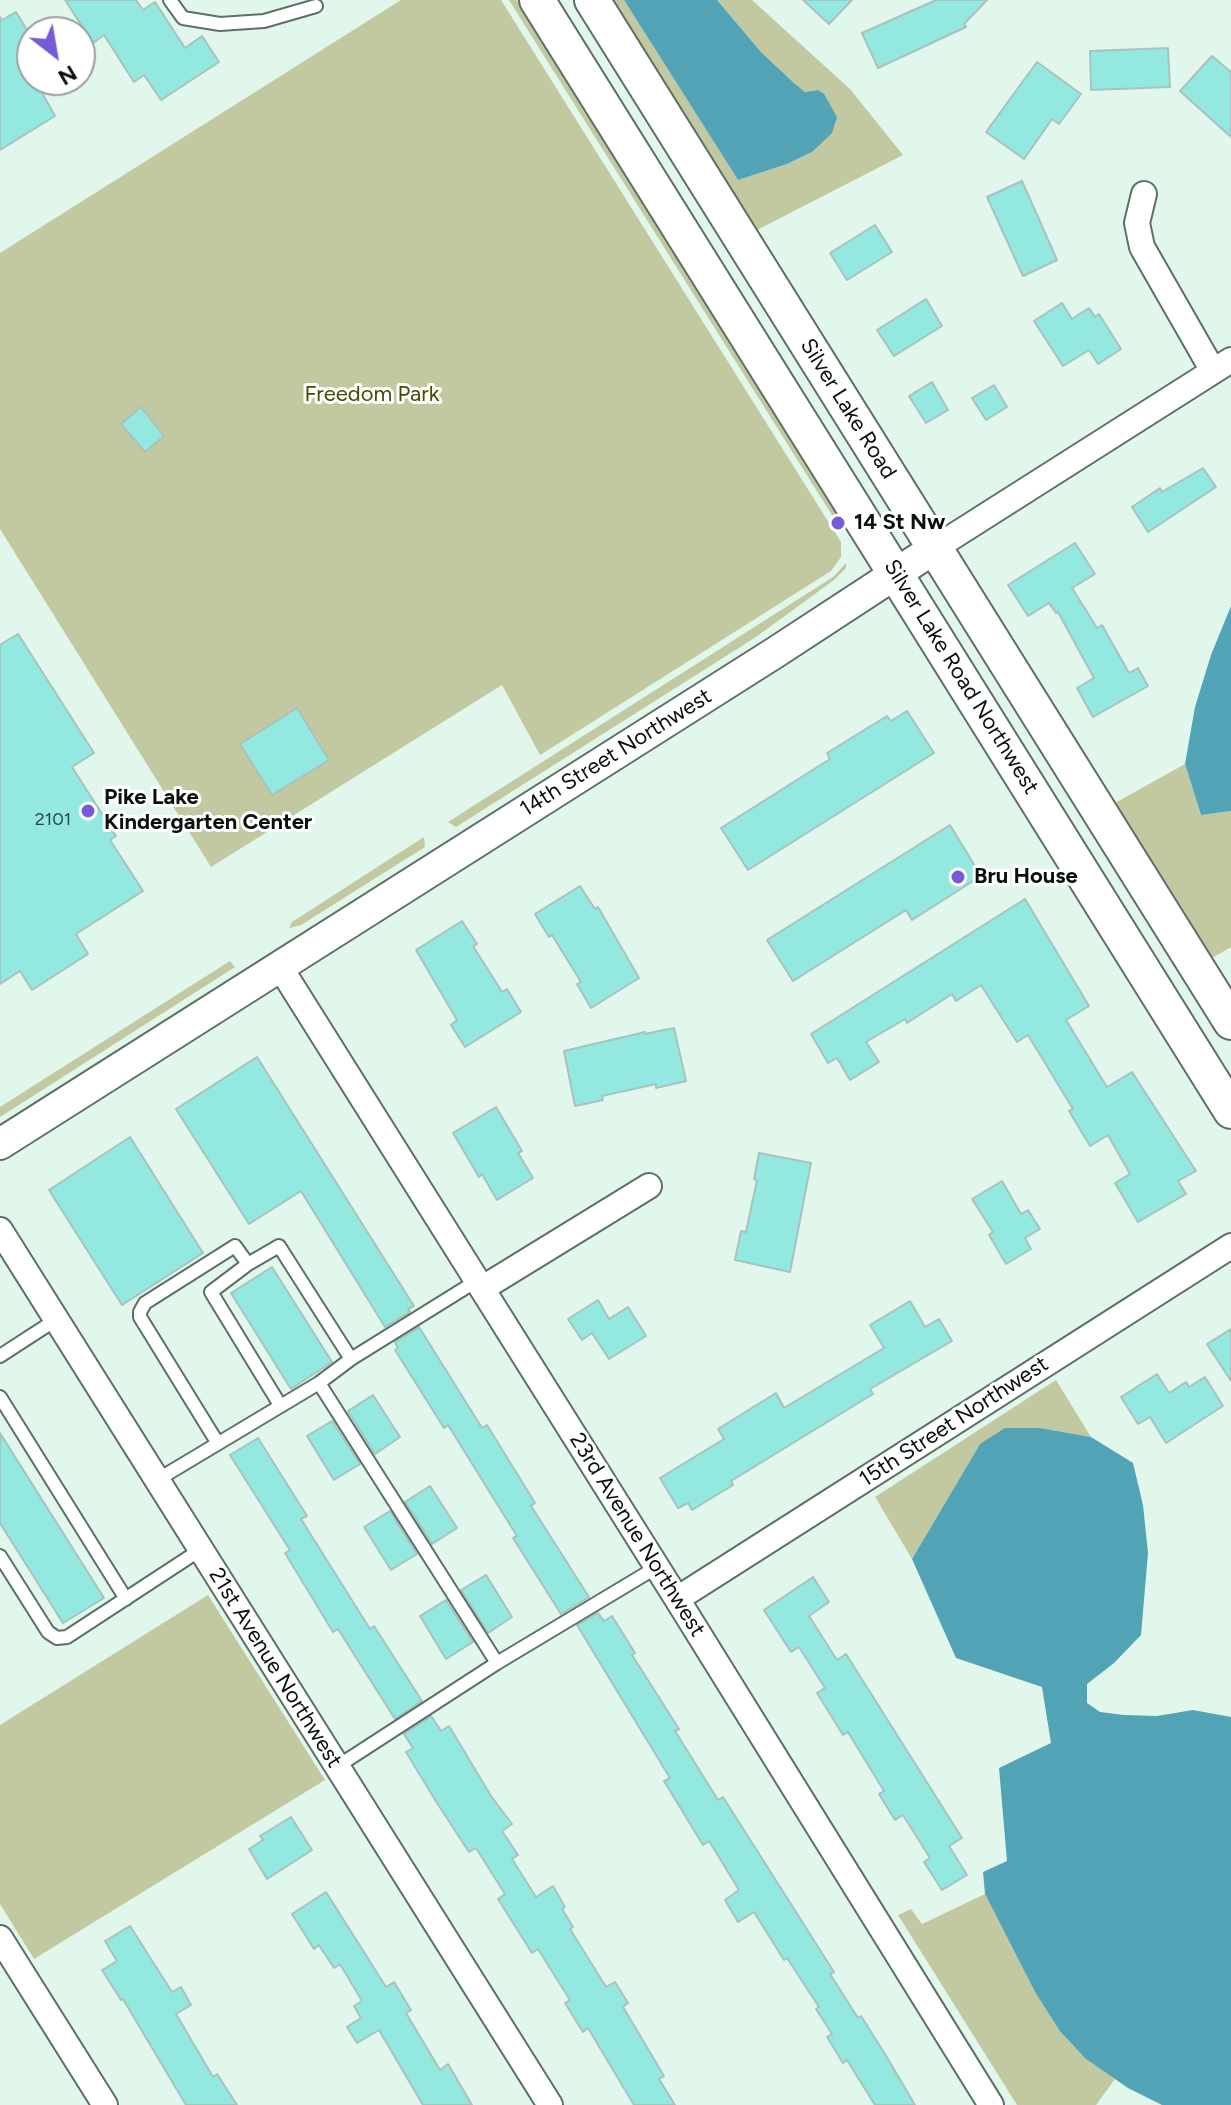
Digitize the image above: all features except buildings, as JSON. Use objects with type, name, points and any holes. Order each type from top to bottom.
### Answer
[{"type":"main road","name":"Silver Lake Road Northwest","points":[[537,0],[1231,1111]]},
{"type":"main road","name":"Silver Lake Road","points":[[592,0],[1231,1022]]},
{"type":"street","points":[[1144,194],[1137,223],[1142,247],[1222,366]]},
{"type":"street","name":"14th Street Northwest","points":[[0,1144],[1222,366]]},
{"type":"street","name":"23rd Avenue Northwest","points":[[280,967],[991,2105]]},
{"type":"street","points":[[480,1284],[649,1186]]},
{"type":"street","name":"21st Avenue Northwest","points":[[0,1230],[550,2105]]},
{"type":"street","name":"15th Street Northwest","points":[[677,1599],[1231,1246]]},
{"type":"street","points":[[0,1938],[105,2105]]},
{"type":"lane","points":[[170,0],[183,18],[220,24],[264,21],[316,6]]},
{"type":"lane","points":[[217,1442],[140,1317],[140,1312],[145,1303],[235,1246],[248,1264]]},
{"type":"lane","points":[[280,1405],[211,1292],[248,1264],[279,1246],[351,1359]]},
{"type":"lane","points":[[157,1480],[319,1383],[351,1359],[480,1284]]},
{"type":"lane","points":[[0,1356],[57,1319]]},
{"type":"lane","points":[[319,1383],[497,1663]]},
{"type":"lane","points":[[0,1397],[126,1599]]},
{"type":"lane","points":[[0,1556],[48,1632],[57,1638],[67,1637],[200,1550]]},
{"type":"lane","points":[[338,1766],[497,1663],[657,1567]]},
{"type":"green space","name":"Freedom Park","points":[[401,0],[501,0],[841,542],[841,557],[831,571],[540,755],[502,685],[211,867],[0,529],[0,253]]},
{"type":"green space","points":[[509,0],[517,0],[840,517],[835,520]]},
{"type":"green space","points":[[612,0],[624,0],[738,180],[812,152],[818,90],[805,92],[793,82],[761,52],[717,0],[752,0],[850,89],[903,155],[757,230]]},
{"type":"green space","points":[[846,563],[846,568],[834,580],[756,637],[456,827],[448,822],[833,577]]},
{"type":"green space","points":[[1185,764],[1201,815],[1231,811],[1231,947],[1212,958],[1115,803]]},
{"type":"green space","points":[[424,837],[425,847],[301,925],[289,928],[292,922]]},
{"type":"green space","points":[[230,961],[235,967],[0,1117],[0,1107]]},
{"type":"green space","points":[[1056,1380],[1091,1437],[1040,1428],[980,1444],[912,1559],[875,1497]]},
{"type":"green space","points":[[208,1595],[325,1780],[34,1959],[0,1904],[0,1725]]},
{"type":"green space","points":[[985,1894],[1035,1992],[1086,2059],[1115,2079],[1096,2105],[1017,2105],[898,1915],[911,1909],[922,1924]]},
{"type":"water","points":[[624,0],[717,0],[761,52],[793,82],[805,92],[818,90],[824,94],[837,117],[832,133],[812,152],[738,180]]},
{"type":"water","points":[[1231,606],[1231,811],[1201,815],[1185,764],[1195,707]]},
{"type":"water","points":[[1005,1428],[1040,1428],[1091,1437],[1133,1463],[1143,1505],[1148,1553],[1141,1635],[1114,1663],[1087,1684],[1087,1703],[1100,1712],[1124,1715],[1157,1716],[1193,1710],[1231,1717],[1231,2105],[1162,2105],[1128,2088],[1086,2059],[1060,2031],[1035,1992],[985,1894],[983,1872],[1007,1861],[999,1768],[1051,1743],[1042,1687],[956,1658],[912,1559],[980,1444]]},
{"type":"place","name":"14 St Nw","points":[[838,523]]},
{"type":"place","name":"Pike Lake Kindergarten Center","points":[[88,811]]},
{"type":"place","name":"Bru House","points":[[958,877]]}]
